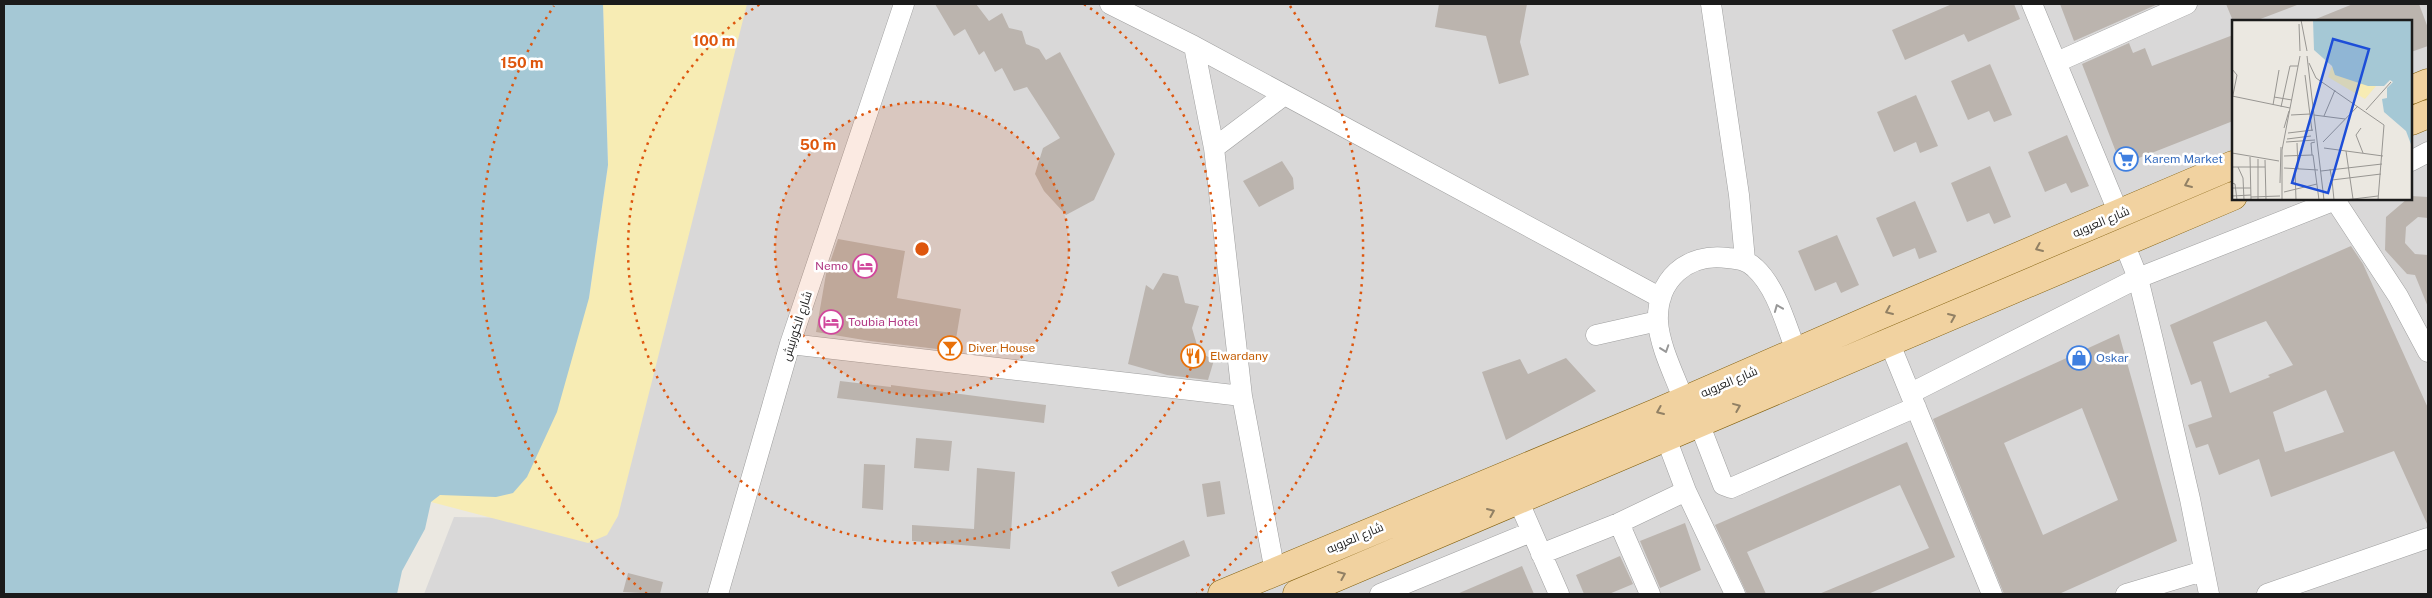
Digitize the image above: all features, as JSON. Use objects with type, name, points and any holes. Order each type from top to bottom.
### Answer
[{"type":"main road","points":[[2412,90],[2428,83]]},
{"type":"main road","points":[[2412,121],[2428,114]]},
{"type":"main road","name":"شارع العروبه","points":[[1297,594],[1666,438],[1691,412],[1797,353],[1876,316],[2232,165]]},
{"type":"main road","name":"شارع العروبه","points":[[1222,594],[1691,412],[1890,344],[2232,196]]},
{"type":"street","name":"شارع الكورنيش","points":[[718,594],[729,564],[790,344],[904,4]]},
{"type":"street","points":[[1110,4],[1194,46],[1283,96],[1662,298]]},
{"type":"street","points":[[1711,4],[1739,196],[1745,260]]},
{"type":"street","points":[[2032,4],[2119,214]]},
{"type":"street","points":[[2056,62],[2187,4]]},
{"type":"street","points":[[1194,46],[1214,148],[1242,396],[1275,572]]},
{"type":"street","points":[[1214,148],[1283,96]]},
{"type":"street","points":[[2412,160],[2428,152]]},
{"type":"street","points":[[1797,353],[1770,287],[1757,269],[1745,260],[1716,256],[1702,257],[1684,264],[1672,278],[1662,298],[1658,321],[1663,344],[1723,485],[1731,488],[1914,400],[2138,278],[2336,200],[2398,296],[2428,352]]},
{"type":"street","points":[[2124,243],[2138,278],[2190,499],[2209,594]]},
{"type":"street","points":[[1596,335],[1658,321]]},
{"type":"street","points":[[790,344],[1242,396]]},
{"type":"street","points":[[1890,344],[1992,594]]},
{"type":"street","points":[[1666,438],[1686,492],[1735,594]]},
{"type":"street","points":[[1541,554],[1619,523],[1686,492]]},
{"type":"street","points":[[1518,500],[1559,594]]},
{"type":"street","points":[[1619,523],[1650,594]]},
{"type":"street","points":[[1380,594],[1531,532]]},
{"type":"street","points":[[2267,594],[2428,538]]},
{"type":"street","points":[[2126,594],[2203,571]]},
{"type":"shaded area","points":[[670,4],[2428,4],[2428,594],[424,594],[454,517],[541,518]]},
{"type":"sand","points":[[603,4],[747,4],[618,516],[607,535],[588,543],[431,502],[440,495],[458,495],[589,298],[608,165]]},
{"type":"water","points":[[4,4],[603,4],[608,165],[589,298],[557,412],[527,477],[513,493],[496,497],[440,495],[431,502],[425,529],[402,571],[397,594],[4,594]]},
{"type":"building","points":[[935,4],[976,4],[989,21],[1002,13],[1009,28],[1022,31],[1026,44],[1039,49],[1046,60],[1060,52],[1115,154],[1094,200],[1066,215],[1044,191],[1035,174],[1043,148],[1060,138],[1027,87],[1014,91],[1002,68],[995,72],[984,51],[979,55],[965,29],[954,36]]},
{"type":"building","points":[[1439,4],[1527,4],[1520,42],[1529,75],[1499,84],[1486,36],[1435,27]]},
{"type":"building","points":[[1952,4],[2014,4],[2020,19],[1968,42],[1964,34],[1905,60],[1892,30]]},
{"type":"building","points":[[2060,4],[2158,4],[2074,41]]},
{"type":"building","points":[[2226,4],[2297,4],[2258,20],[2233,20]]},
{"type":"building","points":[[2353,4],[2419,4],[2428,28],[2428,46],[2412,52],[2412,20],[2313,20]]},
{"type":"building","points":[[2232,35],[2232,121],[2121,165],[2082,64],[2129,43],[2133,53],[2145,48],[2152,66]]},
{"type":"building","points":[[1990,64],[2012,115],[1994,122],[1989,111],[1968,120],[1951,81]]},
{"type":"building","points":[[1916,95],[1938,146],[1920,153],[1916,142],[1894,152],[1877,112]]},
{"type":"building","points":[[2067,135],[2089,186],[2071,193],[2066,183],[2045,192],[2028,152]]},
{"type":"building","points":[[1282,161],[1293,178],[1294,189],[1259,207],[1243,181]]},
{"type":"building","points":[[1990,166],[2011,217],[1994,224],[1989,213],[1967,222],[1951,183]]},
{"type":"building","points":[[2412,196],[2428,197],[2428,218],[2418,217],[2406,227],[2405,243],[2415,254],[2428,255],[2428,307],[2415,275],[2407,274],[2385,250],[2386,217],[2406,200],[2412,200]]},
{"type":"building","points":[[1915,201],[1937,252],[1919,259],[1915,248],[1893,257],[1876,218]]},
{"type":"building","points":[[1837,235],[1859,285],[1841,293],[1836,282],[1815,291],[1798,251]]},
{"type":"building","points":[[838,239],[905,251],[897,298],[961,309],[954,351],[870,341],[816,332],[826,274]]},
{"type":"building","points":[[2351,246],[2363,264],[2428,408],[2428,526],[2394,451],[2271,497],[2259,459],[2219,475],[2208,444],[2196,448],[2188,425],[2212,417],[2201,381],[2191,385],[2170,325]],"holes":[[[2266,321],[2293,365],[2268,375],[2270,377],[2230,393],[2213,342]],[[2326,390],[2344,432],[2285,452],[2273,412]]]},
{"type":"building","points":[[1163,273],[1178,276],[1185,303],[1199,306],[1192,328],[1199,352],[1214,360],[1208,380],[1167,375],[1128,364],[1146,285],[1153,290]]},
{"type":"building","points":[[2119,334],[2177,541],[2059,594],[2004,594],[1933,419]],"holes":[[[2082,408],[2118,500],[2043,535],[2004,443]]]},
{"type":"building","points":[[1566,358],[1596,391],[1506,440],[1482,372],[1520,359],[1528,374]]},
{"type":"building","points":[[840,381],[891,387],[891,385],[1046,405],[1044,423],[837,398]]},
{"type":"building","points":[[916,438],[952,441],[949,471],[914,468]]},
{"type":"building","points":[[1907,442],[1955,557],[1868,594],[1819,594],[1929,548],[1900,485],[1747,552],[1766,594],[1747,594],[1715,525]]},
{"type":"building","points":[[864,464],[885,465],[883,510],[862,508]]},
{"type":"building","points":[[977,468],[1015,472],[1010,549],[912,541],[912,525],[974,529]]},
{"type":"building","points":[[1220,481],[1225,514],[1207,517],[1202,484]]},
{"type":"building","points":[[1685,523],[1701,570],[1660,588],[1640,541]]},
{"type":"building","points":[[1184,540],[1190,556],[1118,587],[1111,572]]},
{"type":"building","points":[[1620,556],[1633,584],[1609,594],[1584,594],[1576,575]]},
{"type":"building","points":[[1522,566],[1534,594],[1457,594]]},
{"type":"building","points":[[628,573],[663,582],[660,594],[623,592]]},
{"type":"place","name":"Karem Market","points":[[2126,159]]},
{"type":"place","name":"Nemo","points":[[865,266]]},
{"type":"place","name":"Toubia Hotel","points":[[831,322]]},
{"type":"place","name":"Diver House","points":[[950,348]]},
{"type":"place","name":"Elwardany","points":[[1193,356]]},
{"type":"place","name":"Oskar","points":[[2079,358]]}]
